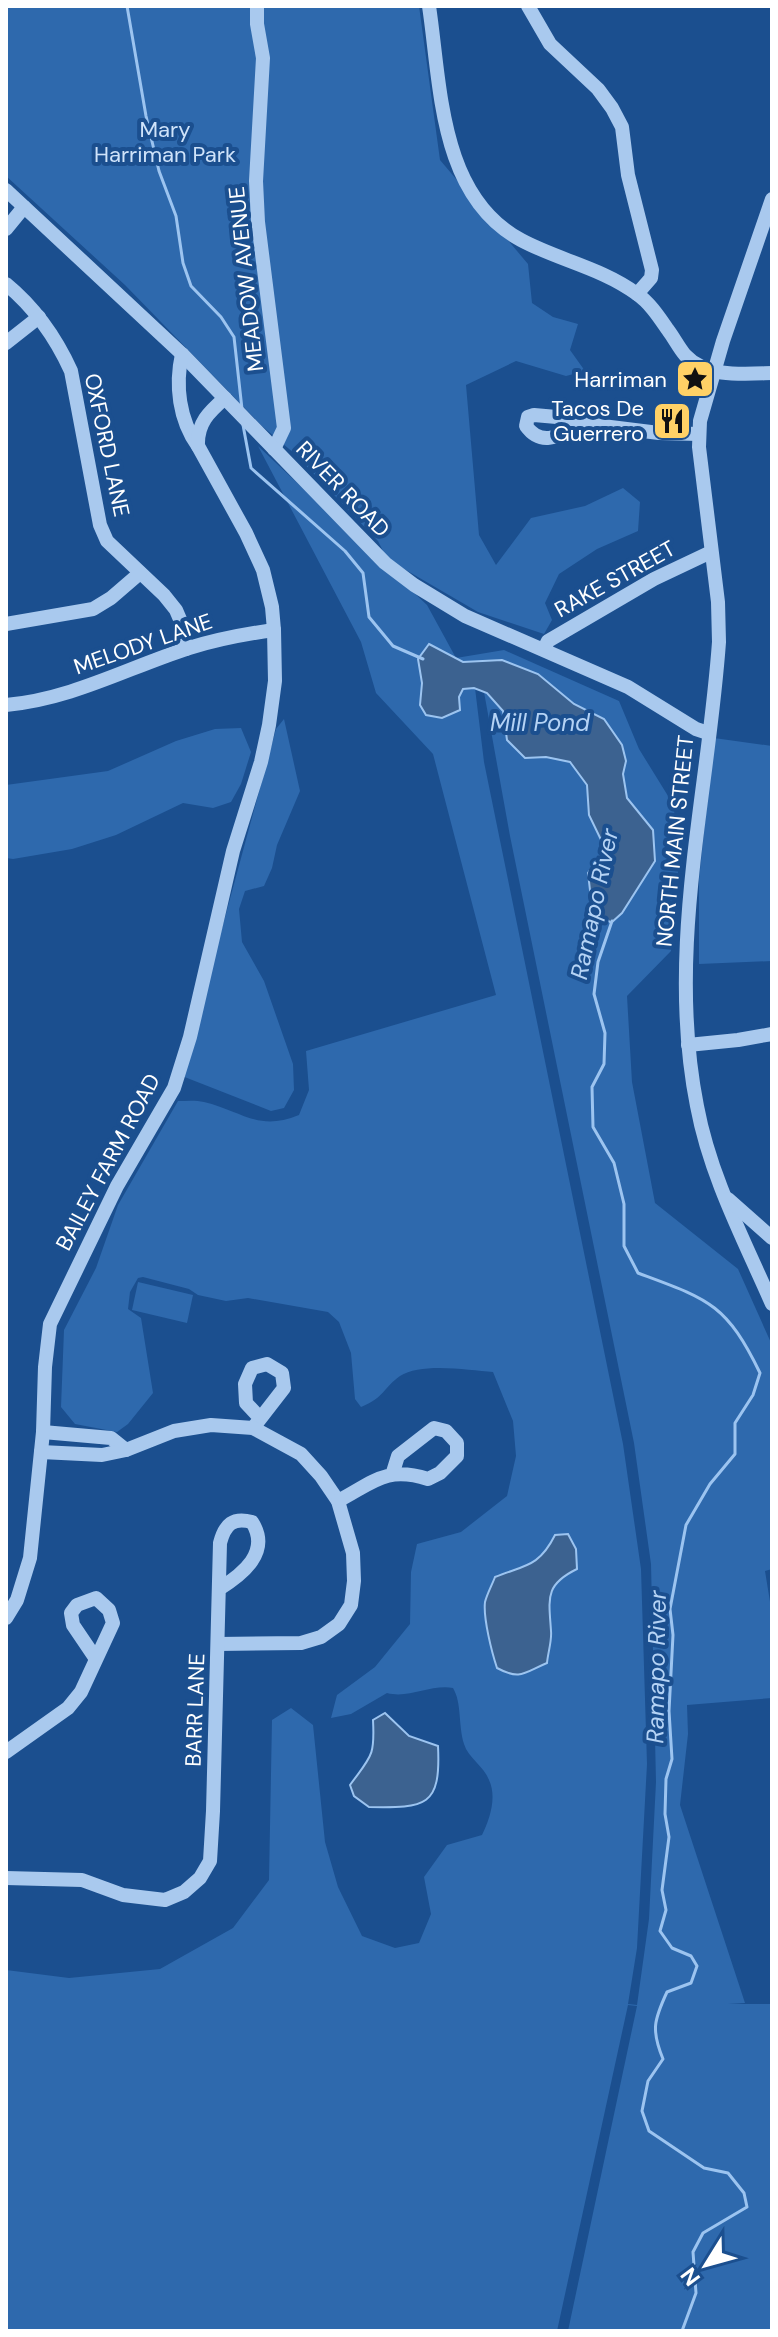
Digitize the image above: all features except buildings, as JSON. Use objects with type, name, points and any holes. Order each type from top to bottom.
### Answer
[{"type":"street","name":"MEADOW AVENUE","points":[[257,6],[263,58],[256,181],[258,222],[284,428],[270,444]]},
{"type":"street","points":[[429,6],[450,142],[463,180],[483,210],[501,228],[521,240],[609,277],[637,294],[656,312],[686,356],[702,368],[772,373]]},
{"type":"street","points":[[528,6],[550,44],[598,89],[622,127],[628,175],[652,270],[651,278],[637,294]]},
{"type":"street","name":"RIVER ROAD","points":[[6,190],[182,354],[365,544],[404,578],[465,616],[628,687],[696,729],[708,733]]},
{"type":"street","name":"NORTH MAIN STREET","points":[[772,199],[714,371],[699,434],[718,602],[719,642],[684,965],[688,1045],[697,1109],[725,1196],[772,1304]]},
{"type":"street","points":[[6,229],[24,207]]},
{"type":"street","name":"OXFORD LANE","points":[[6,284],[39,317],[62,350],[71,371],[100,525],[107,541],[176,610],[186,649]]},
{"type":"street","points":[[6,343],[39,317]]},
{"type":"street","points":[[182,354],[178,371],[183,415],[189,434],[246,533],[263,570],[274,630]]},
{"type":"street","points":[[198,446],[202,422],[225,398]]},
{"type":"street","points":[[570,422],[659,433],[699,434]]},
{"type":"street","name":"RAKE STREET","points":[[544,649],[548,641],[654,579],[711,552]]},
{"type":"street","points":[[6,624],[93,609],[140,573]]},
{"type":"street","name":"MELODY LANE","points":[[6,705],[57,697],[186,649],[232,636],[274,630]]},
{"type":"street","name":"BAILEY FARM ROAD","points":[[6,1618],[17,1600],[30,1558],[50,1324],[117,1186],[174,1088],[190,1037],[233,851],[261,762],[275,681],[274,630]]},
{"type":"street","points":[[688,1045],[772,1034]]},
{"type":"street","points":[[725,1196],[772,1238]]},
{"type":"street","name":"BARR LANE","points":[[6,1878],[82,1880],[123,1895],[165,1900],[184,1892],[200,1878],[210,1861],[218,1644],[301,1643],[321,1637],[339,1624],[351,1605],[354,1581],[353,1553],[338,1501],[301,1454],[257,1423],[186,1429],[102,1455],[41,1452]]},
{"type":"street","points":[[338,1501],[393,1472],[428,1479],[440,1473],[457,1456],[457,1443],[446,1431],[434,1428],[398,1456],[393,1472]]},
{"type":"street","points":[[43,1432],[111,1438],[126,1450]]},
{"type":"street","points":[[218,1644],[219,1589],[220,1543],[224,1530],[233,1521],[252,1522],[259,1533],[259,1545],[245,1573],[219,1589]]},
{"type":"street","points":[[7,1749],[68,1708],[81,1692],[96,1659]]},
{"type":"green space","name":"Mary Harriman Park","points":[[6,6],[419,6],[440,160],[528,264],[532,303],[553,317],[578,324],[570,350],[585,371],[566,376],[516,361],[466,385],[479,535],[496,565],[531,518],[585,506],[623,488],[640,502],[638,531],[597,549],[559,574],[545,603],[552,620],[544,634],[478,612],[387,559],[378,541],[295,454],[262,426],[125,285],[6,176]]},
{"type":"green space","points":[[258,446],[427,605],[456,658],[504,650],[619,701],[639,749],[673,804],[680,850],[671,951],[627,996],[632,1082],[655,1203],[738,1269],[772,1345],[772,1569],[765,1571],[772,1614],[772,1698],[687,1705],[688,1734],[680,1805],[745,2003],[728,2004],[772,2004],[772,2331],[568,2331],[637,2006],[628,2005],[557,2331],[6,2331],[6,1970],[69,1978],[160,1969],[233,1928],[269,1880],[272,1720],[291,1708],[313,1725],[325,1842],[338,1887],[362,1936],[395,1948],[419,1943],[431,1914],[424,1877],[447,1845],[482,1835],[492,1808],[489,1780],[464,1744],[458,1700],[453,1688],[387,1693],[351,1714],[331,1718],[337,1695],[375,1667],[410,1624],[411,1572],[417,1544],[461,1532],[507,1496],[516,1456],[513,1421],[493,1372],[420,1369],[400,1376],[374,1400],[361,1407],[355,1399],[351,1353],[339,1322],[328,1312],[248,1298],[226,1301],[143,1277],[138,1278],[130,1292],[128,1309],[141,1318],[153,1393],[128,1424],[117,1432],[75,1424],[61,1407],[64,1330],[96,1268],[118,1205],[178,1101],[204,1102],[261,1121],[285,1120],[299,1115],[309,1090],[306,1051],[496,995],[433,754],[376,693],[361,642]],"holes":[[[475,688],[484,692],[510,836],[634,1443],[651,1564],[656,1782],[649,1919],[637,2005],[628,2004],[637,1948],[647,1764],[641,1569],[623,1444],[484,762]]]},
{"type":"green space","points":[[284,719],[300,791],[264,886],[245,891],[239,909],[242,942],[264,981],[293,1064],[294,1090],[284,1108],[271,1111],[182,1076],[276,729]]},
{"type":"green space","points":[[241,728],[251,752],[241,784],[231,802],[213,808],[183,803],[116,835],[72,849],[6,858],[6,785],[108,771],[176,741],[215,729]]},
{"type":"green space","points":[[714,738],[772,746],[772,961],[699,964],[699,879]]},
{"type":"green space","points":[[138,1282],[193,1295],[187,1323],[132,1310]]},
{"type":"water","name":"Mill Pond","points":[[429,644],[463,662],[502,660],[538,674],[574,704],[604,719],[622,745],[626,761],[623,774],[627,798],[653,830],[655,861],[622,913],[611,923],[592,907],[588,873],[605,848],[589,815],[587,785],[570,762],[546,757],[525,758],[507,740],[503,711],[487,693],[474,688],[463,689],[459,697],[460,710],[442,718],[426,715],[420,705],[422,683],[418,659]]},
{"type":"water","points":[[568,1534],[576,1549],[577,1569],[559,1581],[551,1594],[547,1663],[518,1675],[505,1672],[497,1668],[485,1609],[495,1577],[530,1564],[543,1553],[555,1535]]},
{"type":"water","points":[[385,1713],[409,1736],[438,1746],[433,1792],[417,1804],[369,1807],[354,1796],[350,1785],[370,1756],[373,1720]]},
{"type":"waterway","name":"Ramapo River","points":[[127,6],[146,116],[159,171],[176,216],[183,263],[191,286],[221,317],[234,337],[242,409]]},
{"type":"waterway","name":"Ramapo River","points":[[243,425],[251,468],[345,551],[363,573],[369,617],[393,646],[423,659]]},
{"type":"waterway","name":"Ramapo River","points":[[612,921],[598,962],[594,994],[605,1033],[604,1064],[592,1087],[593,1127],[614,1163],[624,1204],[624,1246],[638,1273],[698,1298],[725,1317],[760,1373],[753,1395],[735,1423],[735,1454],[710,1484],[686,1525],[670,1609],[673,1635],[669,1711],[672,1759],[666,1779],[665,1814],[669,1837],[662,1890],[666,1910],[660,1931],[672,1948],[691,1956],[697,1966],[691,1983],[667,1992],[659,2010],[656,2032],[663,2059],[648,2081],[642,2111],[649,2131],[704,2168],[728,2173],[744,2193],[747,2207],[703,2233],[693,2252],[696,2293],[682,2331]]},
{"type":"place","name":"Harriman","points":[[695,379]]},
{"type":"place","name":"Tacos De Guerrero","points":[[672,421]]}]
